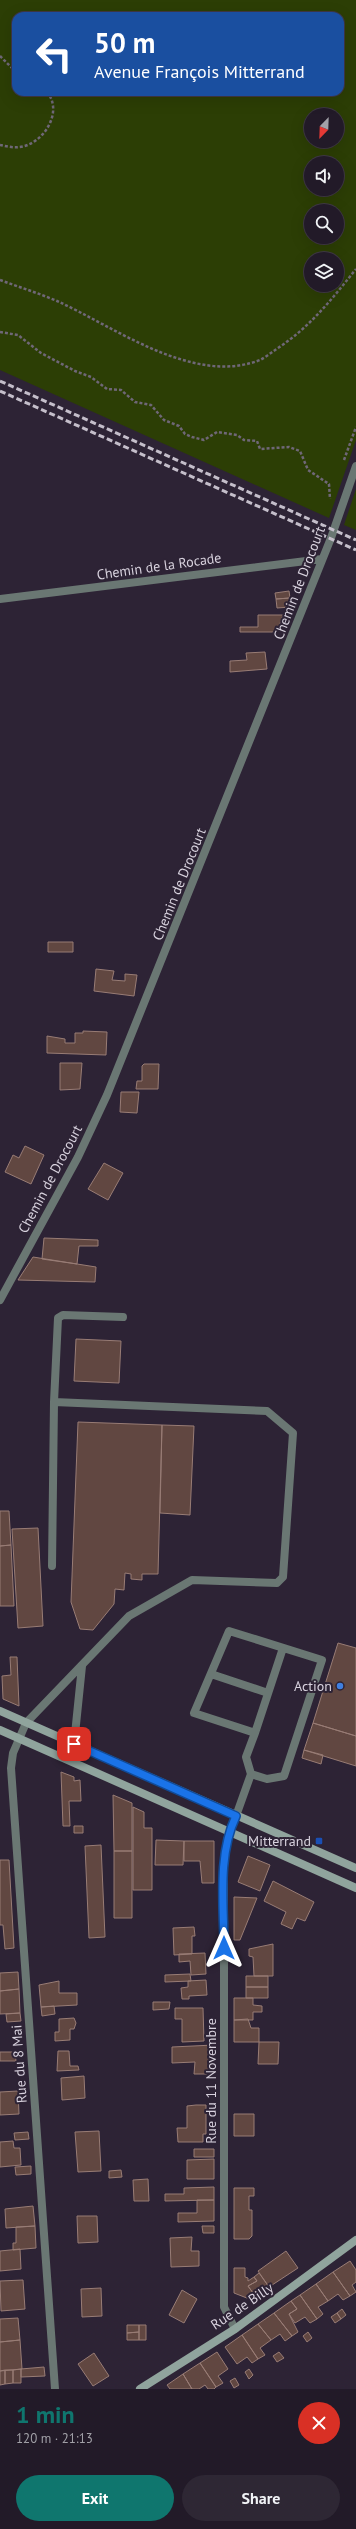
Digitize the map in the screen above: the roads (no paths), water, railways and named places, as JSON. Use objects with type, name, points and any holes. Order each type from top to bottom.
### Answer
[{"type":"main road","points":[[0,1711],[356,1868]]},
{"type":"main road","points":[[0,1730],[356,1888]]},
{"type":"main road","name":"Rue de Billy","points":[[140,2389],[235,2329],[356,2240]]},
{"type":"street","name":"Chemin de Drocourt","points":[[0,1300],[78,1157],[107,1095],[322,559],[356,466]]},
{"type":"street","name":"Chemin de la Rocade","points":[[0,599],[322,559]]},
{"type":"street","points":[[52,1566],[54,1402],[58,1318],[63,1315],[123,1317]]},
{"type":"street","points":[[26,1723],[129,1616],[192,1580],[277,1583],[283,1577],[293,1433],[268,1411],[54,1402]]},
{"type":"street","points":[[255,1733],[194,1713],[229,1631],[322,1660],[284,1776],[267,1779],[251,1774],[246,1757],[255,1733],[283,1648]]},
{"type":"street","points":[[74,1744],[82,1666]]},
{"type":"street","points":[[211,1674],[268,1693]]},
{"type":"street","name":"Rue du 8 Mai","points":[[26,1723],[13,1753],[11,1768],[55,2389]]},
{"type":"street","name":"Rue du 11 Novembre","points":[[235,2329],[224,2307],[224,1859],[229,1832],[251,1774]]},
{"type":"railway","points":[[0,381],[356,540]]},
{"type":"railway","points":[[0,391],[356,550]]},
{"type":"place","name":"Action","points":[[340,1686]]},
{"type":"place","name":"Mitterrand","points":[[319,1841]]}]
